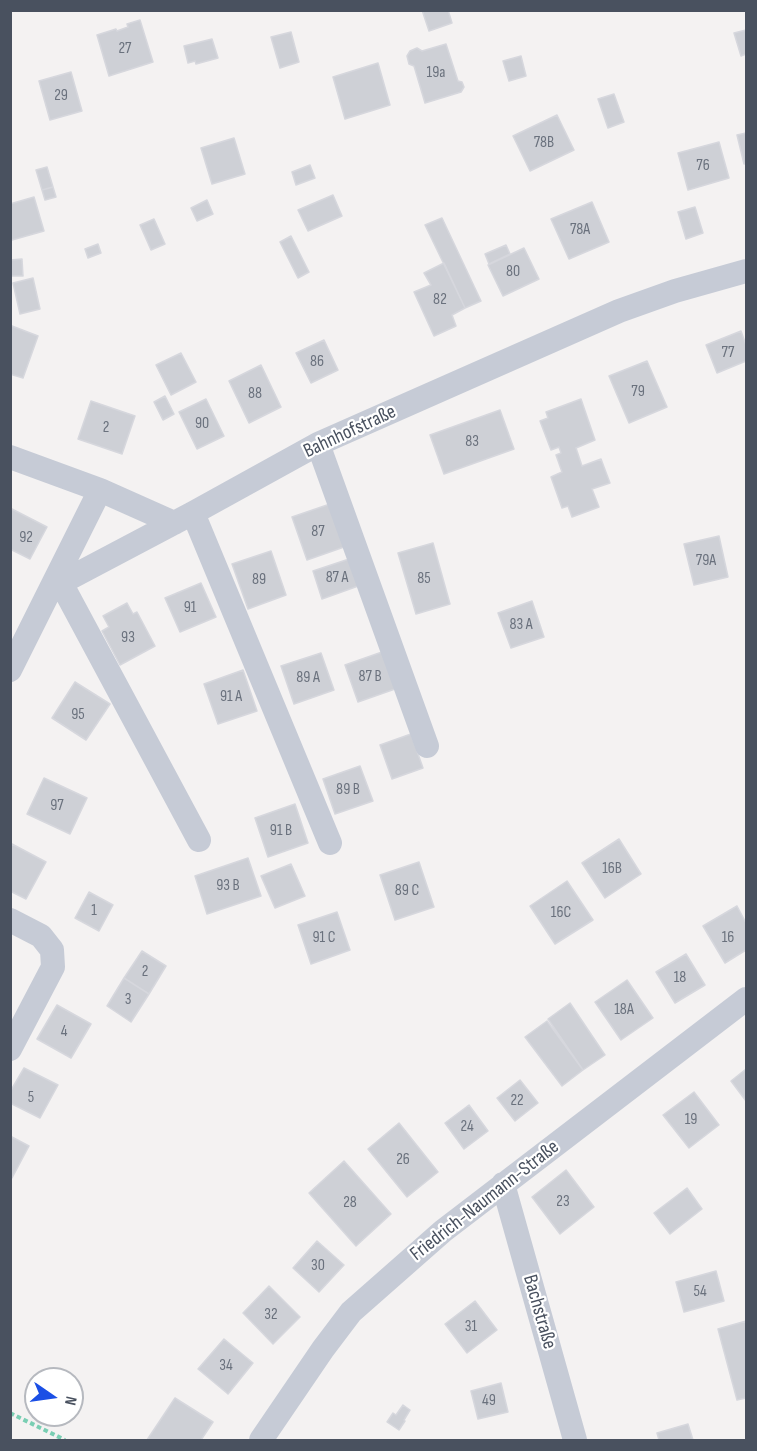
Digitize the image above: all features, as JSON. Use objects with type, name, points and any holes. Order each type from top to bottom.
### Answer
[{"type":"street","name":"Bahnhofstraße","points":[[56,585],[318,444],[619,311],[675,291],[747,271]]},
{"type":"street","points":[[318,444],[427,746]]},
{"type":"street","points":[[10,458],[184,518],[330,843]]},
{"type":"street","points":[[10,670],[56,585],[100,490]]},
{"type":"street","points":[[56,585],[199,840]]},
{"type":"street","points":[[10,920],[41,936],[52,950],[53,967],[10,1049]]},
{"type":"street","name":"Friedrich-Naumann-Straße","points":[[261,1440],[323,1348],[351,1312],[443,1231],[747,999]]},
{"type":"street","name":"Bachstraße","points":[[503,1184],[575,1440]]},
{"type":"path","points":[[10,1413],[65,1440]]},
{"type":"building","points":[[422,10],[448,10],[452,23],[429,31]]},
{"type":"building","points":[[140,20],[153,62],[109,76],[97,35],[116,29],[117,31],[128,27],[127,24]]},
{"type":"building","points":[[746,30],[746,54],[741,56],[734,33]]},
{"type":"building","points":[[291,32],[299,62],[280,68],[271,37]]},
{"type":"building","points":[[212,39],[218,58],[196,64],[195,61],[188,63],[184,46]]},
{"type":"building","points":[[446,44],[458,81],[462,82],[464,87],[461,92],[425,103],[414,66],[409,64],[407,56],[410,51],[417,48],[422,51]]},
{"type":"building","points":[[521,56],[526,76],[509,81],[503,61]]},
{"type":"building","points":[[378,63],[390,105],[345,119],[333,77]]},
{"type":"building","points":[[71,72],[82,111],[50,120],[39,81]]},
{"type":"building","points":[[614,94],[624,122],[608,128],[598,99]]},
{"type":"building","points":[[557,115],[574,150],[530,171],[513,136]]},
{"type":"building","points":[[746,133],[746,163],[744,164],[737,135]]},
{"type":"building","points":[[234,138],[245,174],[212,184],[201,148]]},
{"type":"building","points":[[719,142],[729,178],[688,190],[678,153]]},
{"type":"building","points":[[310,165],[315,178],[296,185],[292,172]]},
{"type":"building","points":[[47,167],[53,187],[42,190],[36,170]]},
{"type":"building","points":[[53,187],[56,197],[45,200],[42,190]]},
{"type":"building","points":[[333,195],[342,216],[308,231],[298,210]]},
{"type":"building","points":[[34,197],[44,231],[12,240],[10,204]]},
{"type":"building","points":[[207,200],[213,214],[197,221],[191,208]]},
{"type":"building","points":[[592,202],[609,242],[569,259],[551,219]]},
{"type":"building","points":[[695,207],[703,233],[686,239],[678,212]]},
{"type":"building","points":[[442,218],[481,301],[465,308],[425,225]]},
{"type":"building","points":[[154,219],[165,244],[151,250],[140,225]]},
{"type":"building","points":[[291,236],[309,272],[298,278],[280,242]]},
{"type":"building","points":[[98,244],[101,253],[88,258],[85,249]]},
{"type":"building","points":[[506,245],[510,254],[489,264],[485,254]]},
{"type":"building","points":[[524,248],[539,279],[503,296],[488,265]]},
{"type":"building","points":[[22,259],[23,276],[10,276],[10,260]]},
{"type":"building","points":[[444,263],[465,308],[452,315],[456,326],[434,336],[414,292],[431,285],[424,273]]},
{"type":"building","points":[[33,278],[40,309],[20,314],[13,283]]},
{"type":"building","points":[[12,326],[38,336],[23,378],[10,374],[10,329]]},
{"type":"building","points":[[741,331],[746,345],[746,361],[717,373],[706,345]]},
{"type":"building","points":[[324,340],[338,370],[311,383],[296,353]]},
{"type":"building","points":[[181,353],[196,382],[171,395],[156,365]]},
{"type":"building","points":[[647,361],[667,407],[629,423],[609,376]]},
{"type":"building","points":[[261,365],[281,407],[249,423],[229,381]]},
{"type":"building","points":[[165,396],[174,414],[163,420],[154,402]]},
{"type":"building","points":[[206,399],[224,436],[197,449],[179,412]]},
{"type":"building","points":[[581,399],[595,440],[576,448],[582,466],[601,459],[610,483],[592,489],[599,507],[572,517],[568,506],[562,508],[551,477],[562,472],[556,455],[561,453],[559,447],[551,450],[540,421],[548,418],[546,412]]},
{"type":"building","points":[[91,401],[135,416],[122,454],[78,439]]},
{"type":"building","points":[[500,410],[514,449],[444,474],[430,435]]},
{"type":"building","points":[[330,504],[344,547],[307,560],[292,517]]},
{"type":"building","points":[[10,508],[47,527],[30,559],[10,549]]},
{"type":"building","points":[[719,536],[728,577],[694,585],[684,544]]},
{"type":"building","points":[[433,543],[450,604],[416,614],[398,553]]},
{"type":"building","points":[[271,551],[286,595],[248,609],[232,564]]},
{"type":"building","points":[[352,558],[361,585],[322,599],[313,571]]},
{"type":"building","points":[[201,583],[216,617],[180,632],[165,598]]},
{"type":"building","points":[[532,601],[544,637],[511,648],[498,613]]},
{"type":"building","points":[[127,603],[133,614],[137,612],[155,646],[120,665],[102,631],[109,627],[103,616]]},
{"type":"building","points":[[382,652],[395,689],[358,702],[345,665]]},
{"type":"building","points":[[321,653],[334,690],[294,704],[281,666]]},
{"type":"building","points":[[243,670],[257,711],[218,724],[204,684]]},
{"type":"building","points":[[75,682],[110,704],[86,740],[52,718]]},
{"type":"building","points":[[411,734],[423,768],[392,779],[380,745]]},
{"type":"building","points":[[360,766],[373,801],[335,814],[323,779]]},
{"type":"building","points":[[44,778],[87,798],[70,834],[27,814]]},
{"type":"building","points":[[295,804],[308,843],[268,857],[255,818]]},
{"type":"building","points":[[619,839],[641,874],[605,898],[582,863]]},
{"type":"building","points":[[12,844],[46,862],[26,899],[10,891],[10,847]]},
{"type":"building","points":[[248,858],[261,896],[207,914],[195,876]]},
{"type":"building","points":[[419,862],[434,907],[395,920],[380,875]]},
{"type":"building","points":[[291,864],[305,896],[275,908],[261,876]]},
{"type":"building","points":[[567,881],[593,920],[555,944],[530,906]]},
{"type":"building","points":[[89,892],[113,905],[99,931],[75,918]]},
{"type":"building","points":[[737,906],[746,923],[746,950],[725,963],[703,926]]},
{"type":"building","points":[[337,912],[350,950],[311,964],[298,925]]},
{"type":"building","points":[[142,951],[166,966],[149,994],[124,978]]},
{"type":"building","points":[[686,954],[705,985],[675,1003],[656,972]]},
{"type":"building","points":[[124,978],[149,994],[131,1022],[107,1006]]},
{"type":"building","points":[[627,980],[653,1018],[621,1040],[595,1002]]},
{"type":"building","points":[[570,1003],[605,1055],[583,1070],[548,1019]]},
{"type":"building","points":[[57,1005],[91,1024],[71,1058],[37,1039]]},
{"type":"building","points":[[547,1021],[583,1070],[562,1086],[525,1037]]},
{"type":"building","points":[[24,1068],[58,1085],[40,1118],[10,1103],[10,1092]]},
{"type":"building","points":[[746,1069],[746,1101],[731,1081]]},
{"type":"building","points":[[520,1080],[538,1103],[515,1121],[497,1098]]},
{"type":"building","points":[[694,1092],[719,1125],[689,1148],[663,1115]]},
{"type":"building","points":[[469,1105],[488,1131],[464,1149],[445,1123]]},
{"type":"building","points":[[399,1123],[438,1172],[407,1197],[368,1149]]},
{"type":"building","points":[[10,1136],[29,1146],[12,1178],[10,1177]]},
{"type":"building","points":[[344,1161],[391,1214],[356,1246],[309,1193]]},
{"type":"building","points":[[566,1170],[594,1207],[560,1234],[532,1197]]},
{"type":"building","points":[[687,1188],[702,1209],[670,1234],[654,1213]]},
{"type":"building","points":[[317,1241],[344,1265],[319,1292],[293,1268]]},
{"type":"building","points":[[716,1271],[724,1301],[684,1312],[676,1282]]},
{"type":"building","points":[[269,1286],[300,1317],[273,1344],[243,1313]]},
{"type":"building","points":[[475,1301],[497,1330],[467,1353],[445,1324]]},
{"type":"building","points":[[746,1321],[746,1398],[737,1400],[718,1329]]},
{"type":"building","points":[[224,1339],[253,1363],[228,1394],[198,1369]]},
{"type":"building","points":[[501,1383],[508,1412],[478,1419],[471,1391]]},
{"type":"building","points":[[175,1398],[213,1422],[201,1440],[147,1440]]},
{"type":"building","points":[[403,1405],[410,1410],[399,1430],[387,1422]]},
{"type":"building","points":[[688,1424],[693,1440],[659,1440],[657,1433]]}]
